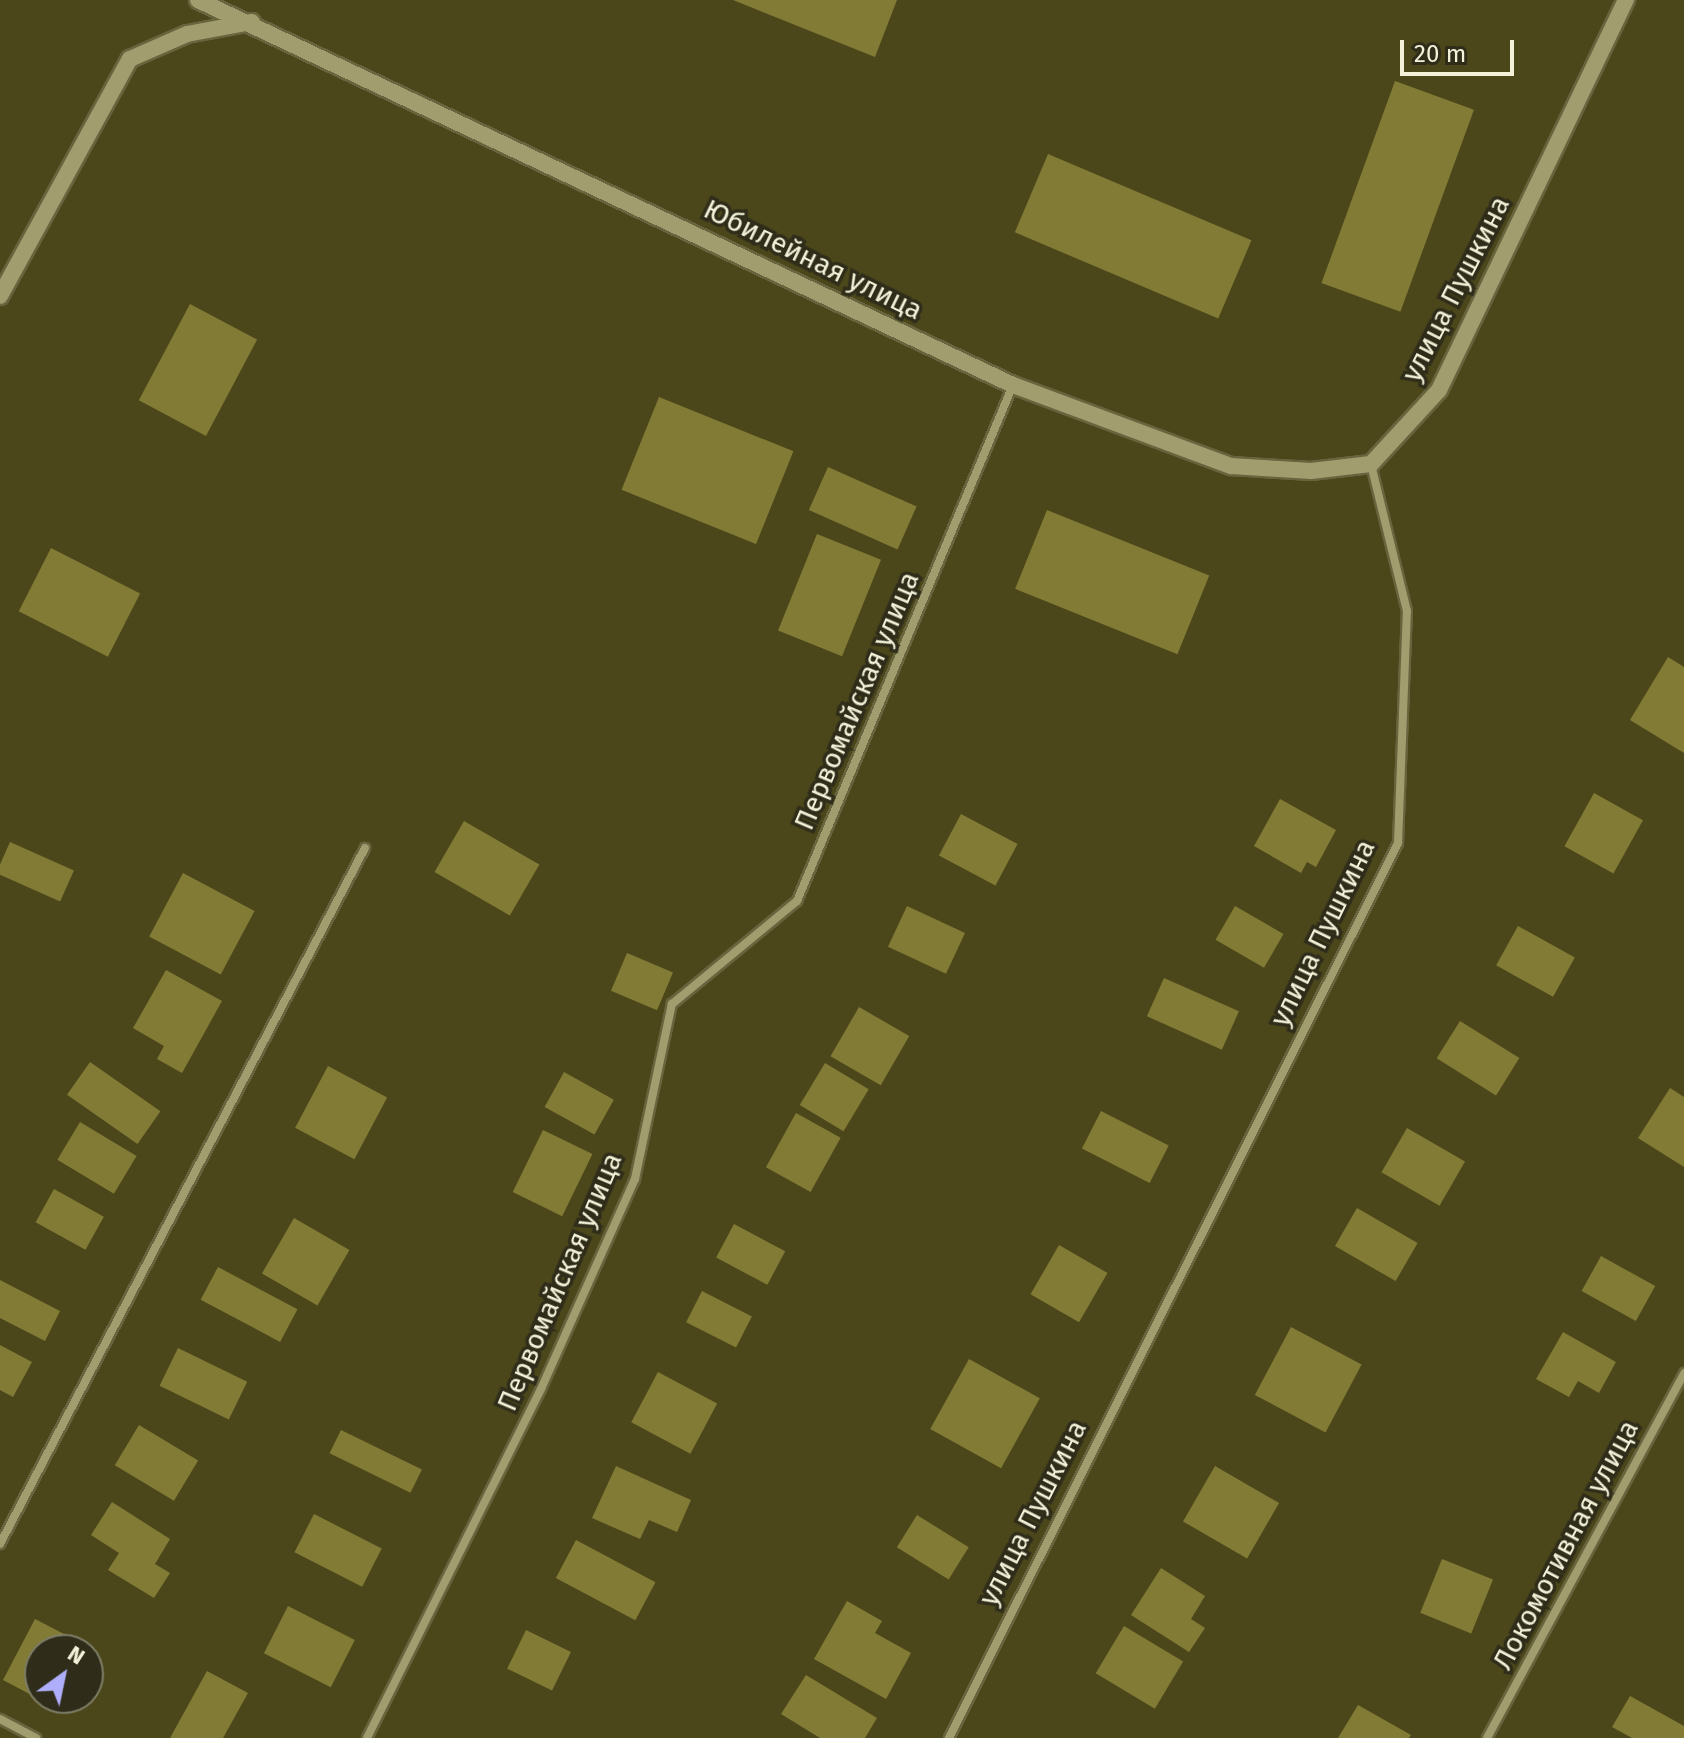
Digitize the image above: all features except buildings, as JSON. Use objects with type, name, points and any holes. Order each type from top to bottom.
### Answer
[{"type":"main road","name":"Юбилейная улица","points":[[198,0],[254,21],[1013,385],[1231,466],[1311,471],[1371,464]]},
{"type":"main road","name":"улица Пушкина","points":[[1371,464],[1439,390],[1626,0]]},
{"type":"main road","points":[[0,296],[130,59],[187,34],[254,21]]},
{"type":"street","name":"Первомайская улица","points":[[367,1738],[541,1389],[635,1179],[672,1004],[797,901],[1013,385]]},
{"type":"street","name":"улица Пушкина","points":[[949,1738],[1398,843],[1407,611],[1371,464]]},
{"type":"street","points":[[0,1544],[365,848]]},
{"type":"street","name":"Локомотивная улица","points":[[1487,1738],[1684,1373]]},
{"type":"street","points":[[0,1719],[36,1738]]}]
